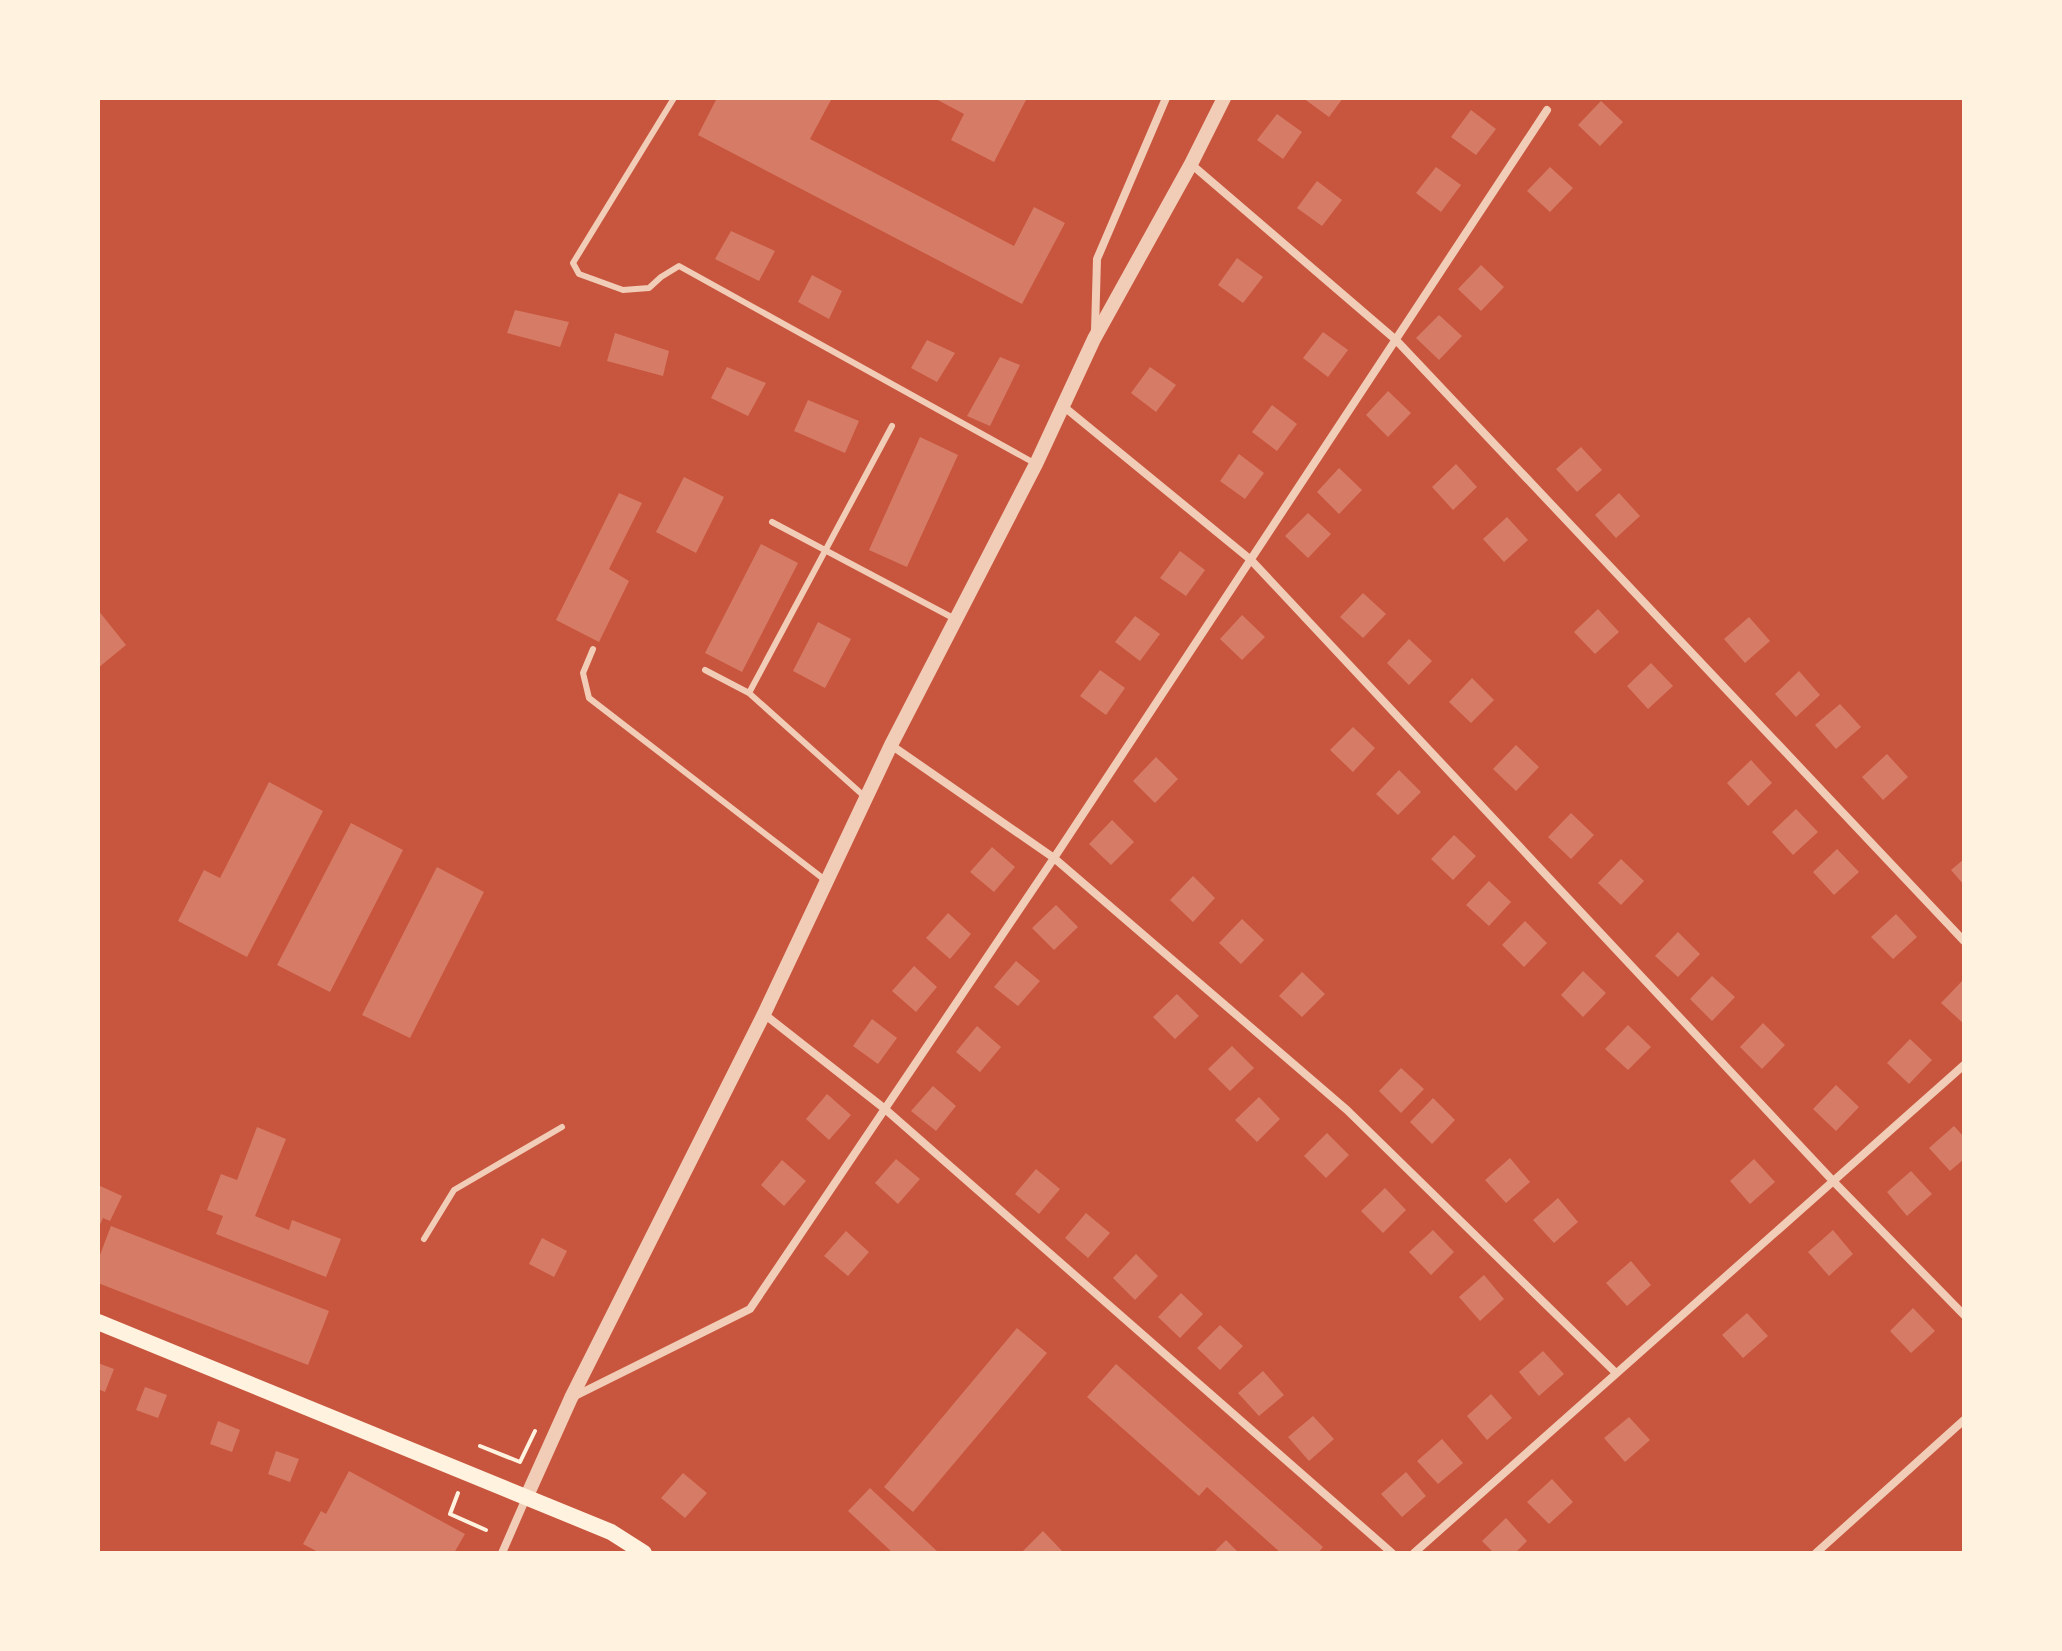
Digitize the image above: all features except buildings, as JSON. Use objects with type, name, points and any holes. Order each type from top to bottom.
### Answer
[{"type":"main road","points":[[98,1322],[611,1532],[644,1553]]},
{"type":"street","points":[[1094,339],[1097,259],[1166,98]]},
{"type":"street","points":[[502,1553],[571,1398],[764,1014],[891,745],[1036,464],[1094,339],[1224,98]]},
{"type":"street","points":[[571,1398],[750,1309],[1054,858],[1547,110]]},
{"type":"street","points":[[1191,164],[1396,340],[1964,941]]},
{"type":"street","points":[[1063,406],[1251,560],[1833,1181],[1964,1315]]},
{"type":"street","points":[[891,745],[1054,858],[1347,1110],[1616,1373]]},
{"type":"street","points":[[764,1014],[885,1109],[1392,1553]]},
{"type":"street","points":[[1414,1553],[1964,1065]]},
{"type":"street","points":[[1816,1553],[1964,1420]]},
{"type":"lane","points":[[674,98],[573,263],[579,274],[623,290],[649,288],[679,266],[1036,464]]},
{"type":"lane","points":[[749,693],[892,426]]},
{"type":"lane","points":[[772,522],[955,619]]},
{"type":"lane","points":[[593,649],[583,673],[589,698],[828,882]]},
{"type":"lane","points":[[705,670],[749,693],[867,798]]},
{"type":"lane","points":[[424,1239],[454,1190],[562,1127]]},
{"type":"path","points":[[480,1446],[520,1462],[538,1425]]},
{"type":"path","points":[[458,1493],[450,1514],[486,1530]]}]
